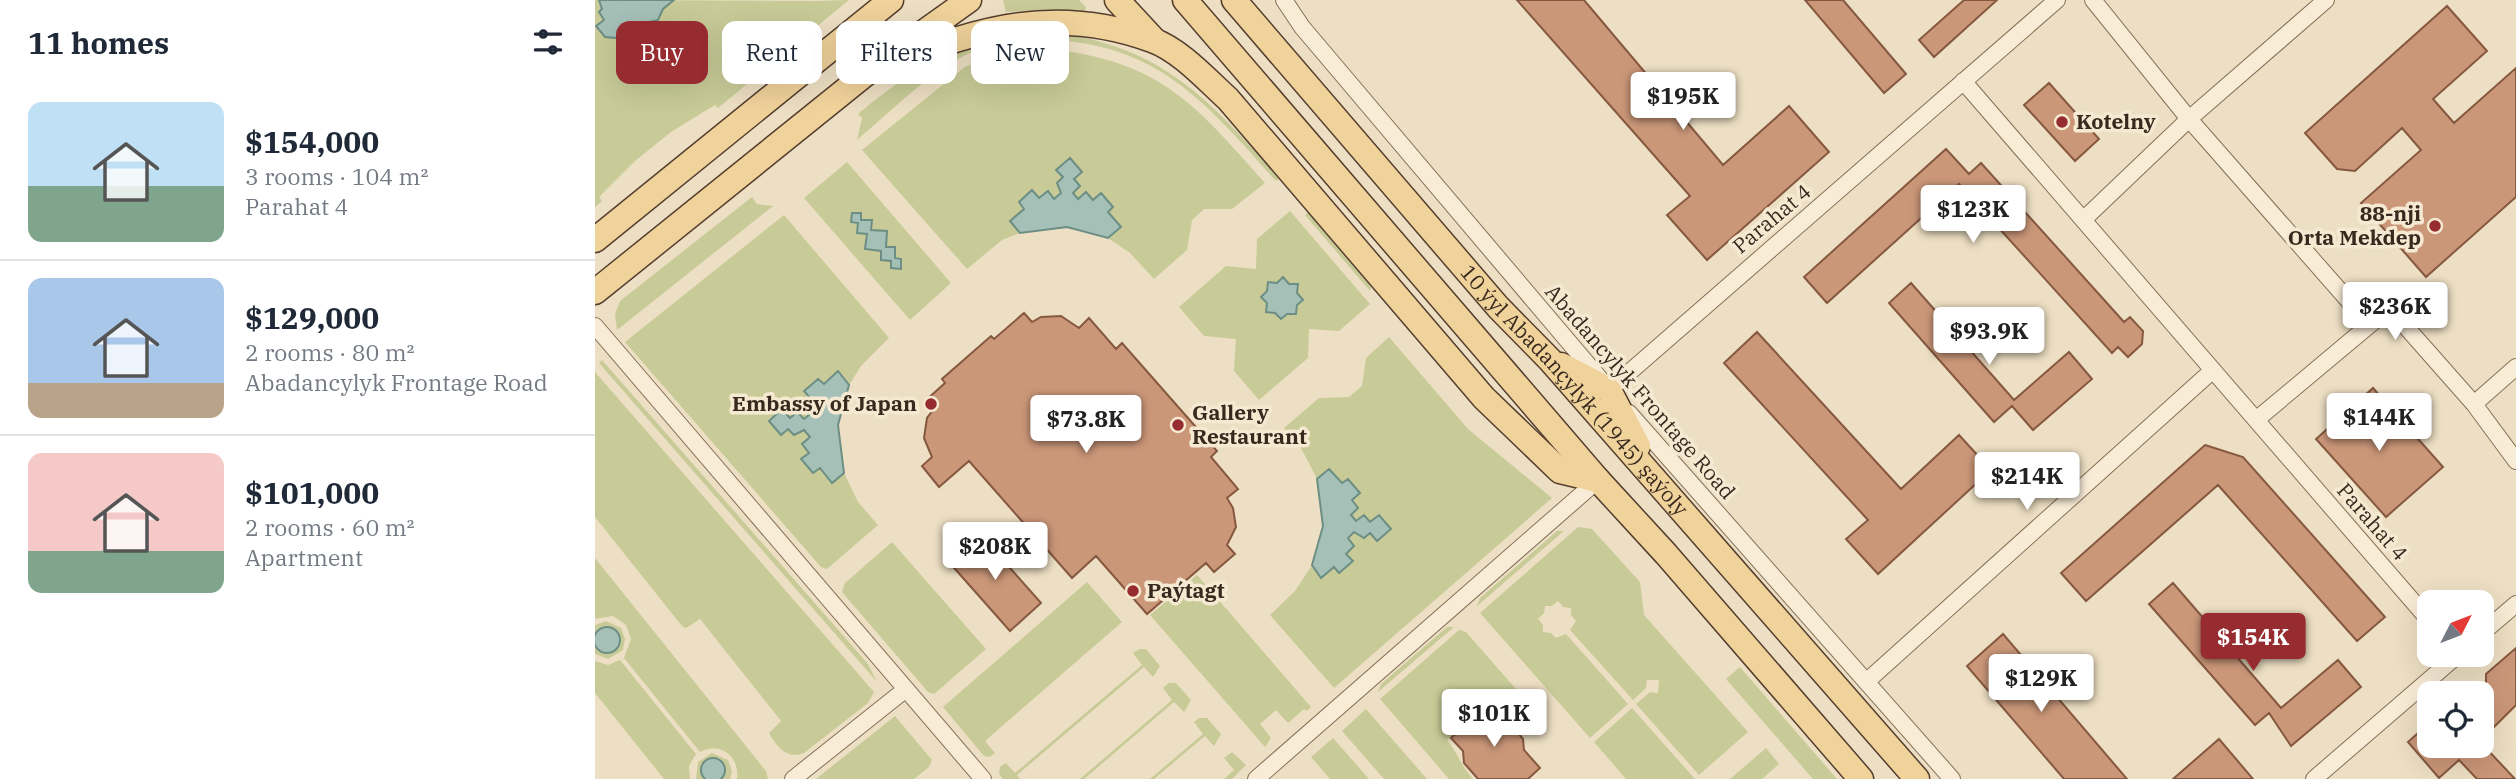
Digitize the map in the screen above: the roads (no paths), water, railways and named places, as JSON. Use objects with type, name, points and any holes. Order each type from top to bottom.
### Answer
[{"type":"main road","points":[[859,21],[872,0]]},
{"type":"main road","points":[[866,21],[891,0]]},
{"type":"main road","points":[[940,21],[969,0]]},
{"type":"main road","points":[[1117,0],[1154,40],[1199,72],[1228,99],[1484,398],[1560,471],[1598,480]]},
{"type":"main road","points":[[1144,0],[1154,40]]},
{"type":"main road","name":"10 ýyl Abadançylyk (1945) şaýoly","points":[[1185,0],[1598,480],[1666,554],[1861,779]]},
{"type":"main road","name":"10 ýyl Abadançylyk (1945) şaýoly","points":[[1234,0],[1498,307],[1550,360],[1917,779]]},
{"type":"main road","points":[[957,38],[1014,26],[1083,25],[1154,40]]},
{"type":"main road","points":[[595,240],[836,46]]},
{"type":"main road","points":[[595,292],[853,84]]},
{"type":"main road","points":[[1550,360],[1609,390],[1656,481]]},
{"type":"street","name":"Abadancylyk Frontage Road","points":[[1284,0],[1302,27],[1609,390],[1952,779]]},
{"type":"street","name":"Parahat 4","points":[[1609,390],[2057,0]]},
{"type":"street","points":[[2093,0],[2189,119],[2369,324]]},
{"type":"street","points":[[2083,220],[2189,119],[2326,0]]},
{"type":"street","name":"Parahat 4","points":[[1963,81],[2417,606]]},
{"type":"street","points":[[2256,420],[2385,312],[2399,319],[2474,404],[2516,461]]},
{"type":"street","points":[[595,326],[983,779]]},
{"type":"street","points":[[2474,404],[2516,367]]},
{"type":"street","points":[[1866,682],[2213,370]]},
{"type":"street","points":[[1256,779],[1598,480]]},
{"type":"street","points":[[2494,623],[2516,604]]},
{"type":"street","points":[[2314,779],[2444,667]]},
{"type":"street","points":[[793,779],[906,689]]},
{"type":"water","points":[[599,0],[674,0],[663,9],[658,20],[616,21],[616,38],[605,37],[596,26],[604,20],[599,12],[602,9]]},
{"type":"water","points":[[1070,158],[1082,172],[1074,179],[1080,186],[1073,193],[1078,199],[1086,192],[1093,200],[1101,193],[1113,207],[1108,212],[1121,227],[1108,238],[1067,227],[1020,233],[1010,221],[1024,209],[1019,202],[1032,190],[1039,198],[1048,191],[1054,199],[1061,193],[1057,183],[1063,177],[1056,170]]},
{"type":"water","points":[[852,213],[861,213],[861,220],[872,220],[871,230],[887,231],[886,247],[895,247],[895,258],[901,259],[901,269],[891,268],[891,261],[881,260],[881,251],[865,249],[867,234],[857,233],[858,223],[851,222]]},
{"type":"water","points":[[1283,277],[1289,284],[1298,284],[1297,293],[1303,300],[1297,305],[1296,314],[1287,314],[1281,319],[1275,313],[1266,312],[1267,303],[1261,297],[1267,291],[1268,282],[1277,283]]},
{"type":"water","points":[[838,371],[849,385],[838,425],[844,473],[832,483],[820,468],[813,473],[801,459],[809,453],[802,444],[810,437],[804,430],[794,435],[788,429],[781,435],[769,421],[782,409],[790,418],[797,412],[804,419],[810,414],[804,406],[811,399],[804,391],[818,379],[824,384]]},
{"type":"water","points":[[1329,469],[1342,483],[1348,479],[1360,493],[1352,500],[1358,508],[1351,515],[1356,521],[1364,515],[1370,522],[1379,515],[1391,529],[1377,541],[1370,533],[1364,538],[1354,532],[1348,538],[1354,546],[1346,554],[1353,561],[1339,573],[1334,567],[1321,578],[1312,565],[1323,526],[1317,479]]},
{"type":"water","points":[[602,628],[612,628],[619,635],[619,645],[612,652],[602,652],[595,645],[595,635]]},
{"type":"water","points":[[709,759],[717,759],[724,766],[724,774],[718,780],[708,780],[702,774],[702,766]]},
{"type":"place","name":"Kotelny","points":[[2062,122]]},
{"type":"place","name":"88-nji Orta Mekdep","points":[[2435,226]]},
{"type":"place","name":"Embassy of Japan","points":[[931,404]]},
{"type":"place","name":"Gallery Restaurant","points":[[1178,425]]},
{"type":"place","name":"Paýtagt","points":[[1133,591]]}]
